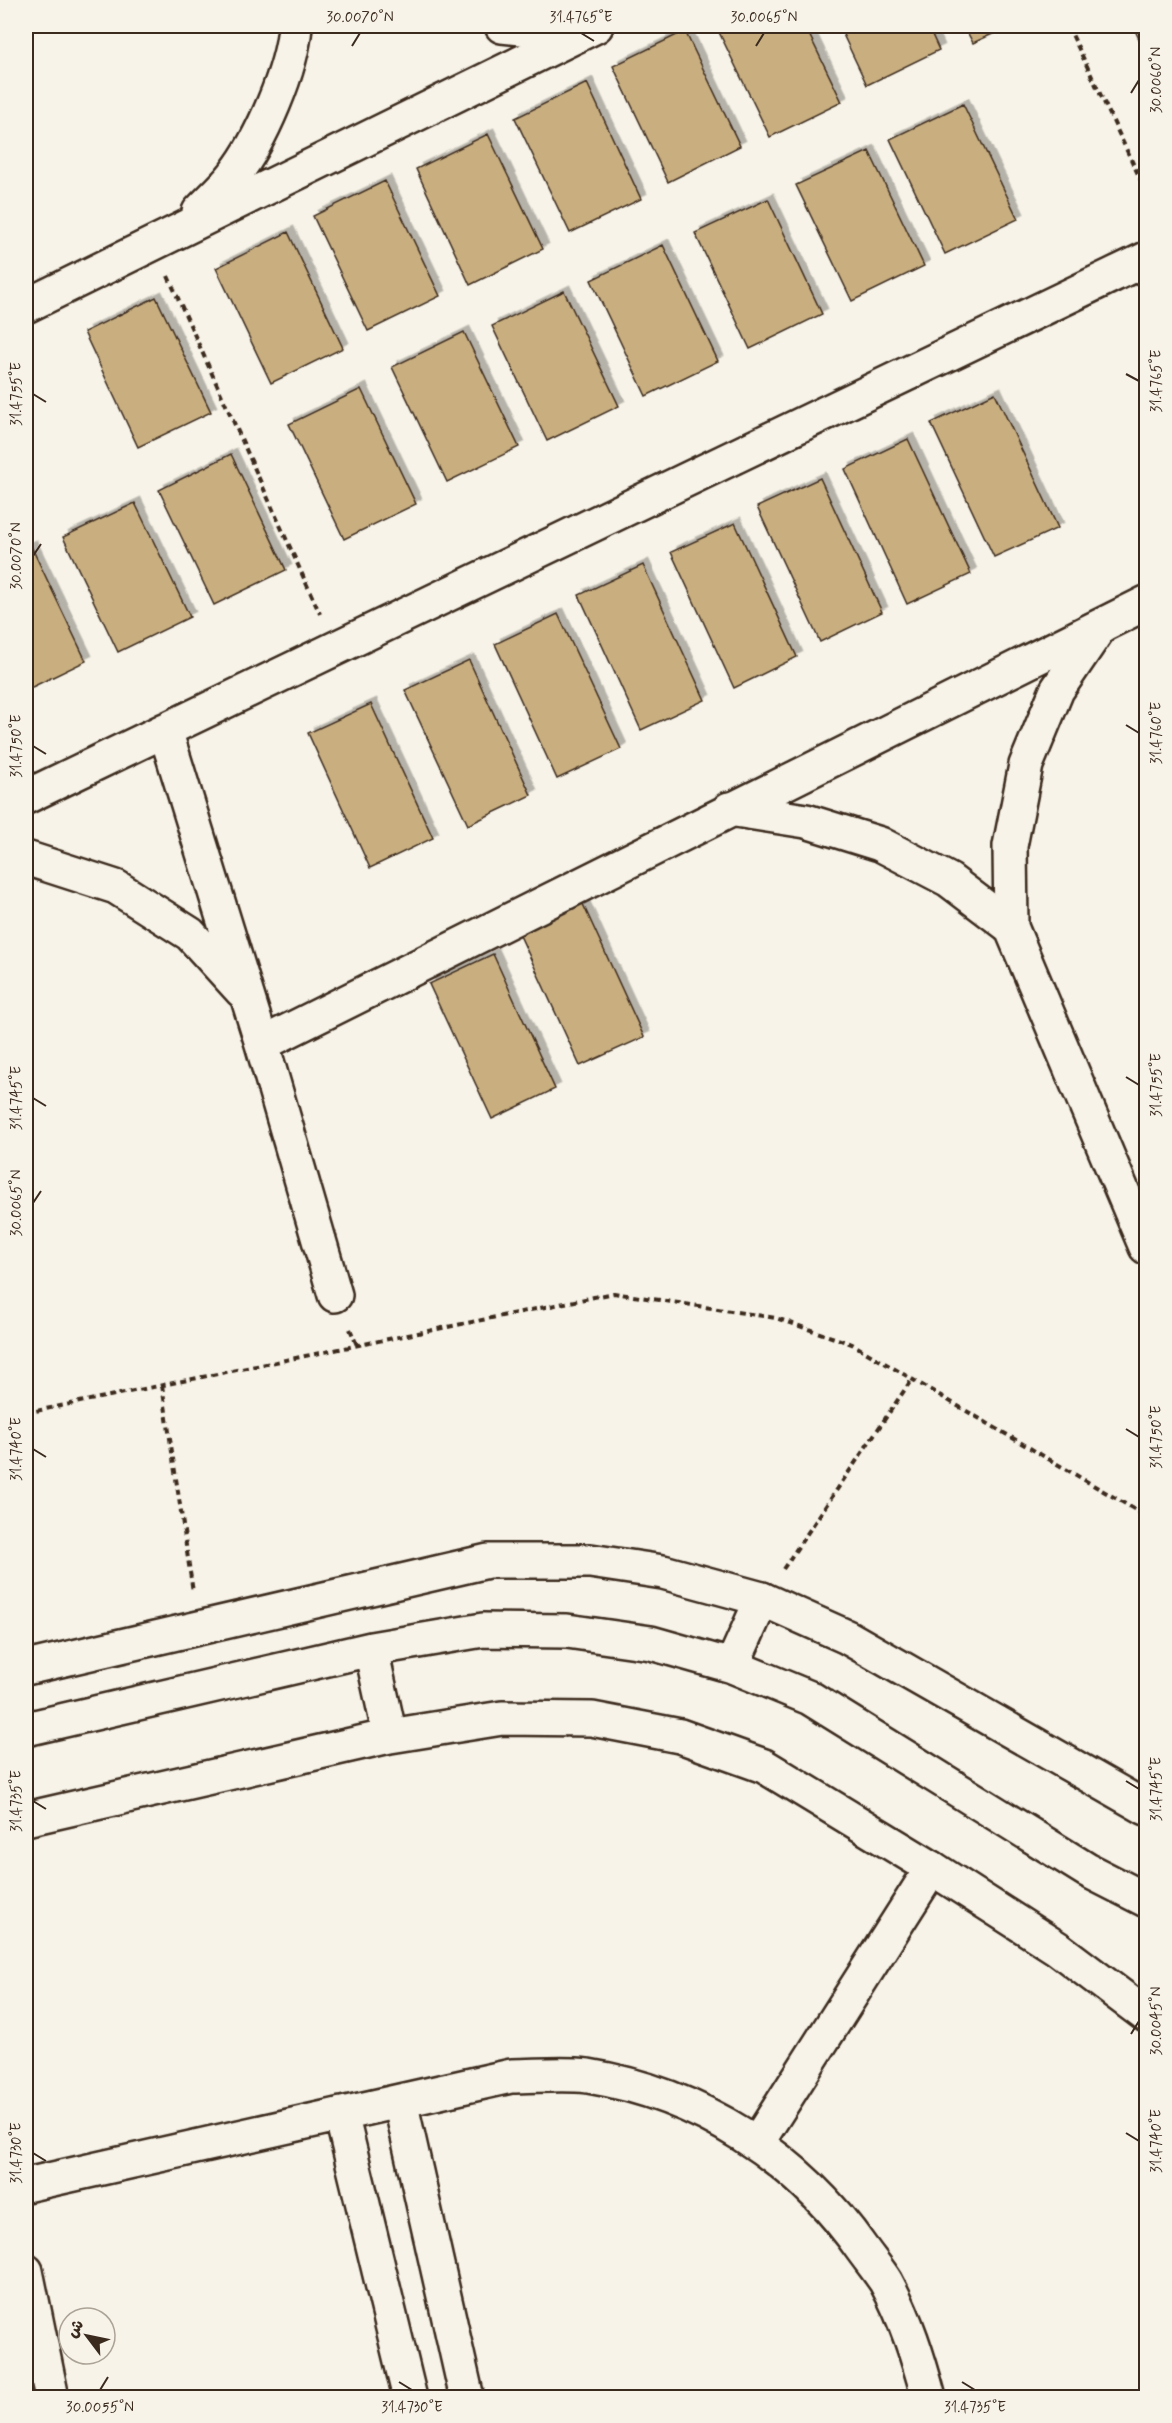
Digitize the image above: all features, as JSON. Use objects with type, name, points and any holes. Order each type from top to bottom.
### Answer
[{"type":"street","points":[[183,228],[235,174],[272,110],[294,39],[295,26]]},
{"type":"street","points":[[502,26],[588,30]]},
{"type":"street","points":[[26,306],[588,30]]},
{"type":"street","points":[[26,797],[1146,259]]},
{"type":"street","points":[[262,1044],[1146,603]]},
{"type":"street","points":[[1100,626],[1057,690],[1026,765],[1010,846],[1011,927],[1146,1247]]},
{"type":"street","points":[[165,730],[248,997],[334,1295]]},
{"type":"street","points":[[729,810],[806,821],[880,844],[949,880],[1011,927]]},
{"type":"street","points":[[26,858],[116,888],[190,934],[248,997]]},
{"type":"street","points":[[26,1668],[488,1561],[601,1563],[663,1572],[762,1599],[847,1637],[1146,1808]]},
{"type":"street","points":[[732,1666],[762,1599]]},
{"type":"street","points":[[26,1730],[371,1649],[483,1630],[567,1631],[651,1643],[732,1666],[810,1698],[1087,1870],[1146,1900]]},
{"type":"street","points":[[371,1649],[390,1736]]},
{"type":"street","points":[[26,1819],[390,1736],[502,1718],[592,1719],[680,1736],[764,1766],[932,1868],[1057,1948],[1146,2015]]},
{"type":"street","points":[[757,2143],[932,1868]]},
{"type":"street","points":[[26,2185],[511,2076],[586,2076],[647,2090],[704,2112],[757,2143],[805,2181],[845,2224],[885,2281],[914,2343],[929,2397]]},
{"type":"street","points":[[400,2101],[467,2397]]},
{"type":"street","points":[[340,2114],[410,2397]]},
{"type":"street","points":[[26,2271],[52,2397]]},
{"type":"path","points":[[1068,26],[1146,191]]},
{"type":"path","points":[[153,243],[335,648]]},
{"type":"path","points":[[26,1413],[614,1293],[776,1318],[852,1344],[1146,1516]]},
{"type":"path","points":[[762,1599],[912,1379]]},
{"type":"path","points":[[162,1385],[198,1628]]},
{"type":"building","points":[[716,26],[805,26],[842,102],[770,137]]},
{"type":"building","points":[[839,26],[928,26],[939,50],[867,85]]},
{"type":"building","points":[[964,26],[1010,26],[973,43]]},
{"type":"building","points":[[1133,26],[1146,26],[1146,54]]},
{"type":"building","points":[[685,31],[740,146],[668,182],[613,66]]},
{"type":"building","points":[[587,83],[641,199],[570,233],[515,118]]},
{"type":"building","points":[[963,104],[1018,219],[945,254],[890,139]]},
{"type":"building","points":[[488,134],[543,249],[470,285],[416,169]]},
{"type":"building","points":[[869,151],[924,266],[852,301],[796,185]]},
{"type":"building","points":[[385,181],[440,296],[368,331],[313,216]]},
{"type":"building","points":[[768,199],[822,314],[750,349],[695,233]]},
{"type":"building","points":[[288,232],[343,348],[271,383],[216,268]]},
{"type":"building","points":[[663,245],[718,361],[646,396],[591,280]]},
{"type":"building","points":[[564,291],[619,406],[547,441],[492,326]]},
{"type":"building","points":[[156,297],[211,412],[138,447],[84,332]]},
{"type":"building","points":[[464,332],[519,447],[447,482],[392,367]]},
{"type":"building","points":[[361,389],[416,504],[344,539],[289,424]]},
{"type":"building","points":[[995,393],[1058,528],[994,557],[931,423]]},
{"type":"building","points":[[908,439],[971,574],[907,604],[845,469]]},
{"type":"building","points":[[231,454],[286,570],[214,605],[159,490]]},
{"type":"building","points":[[820,478],[882,612],[820,642],[757,507]]},
{"type":"building","points":[[135,503],[190,617],[118,652],[63,537]]},
{"type":"building","points":[[735,523],[797,657],[734,688],[671,552]]},
{"type":"building","points":[[31,546],[86,661],[26,690],[26,548]]},
{"type":"building","points":[[643,565],[705,700],[641,730],[579,595]]},
{"type":"building","points":[[558,614],[621,749],[557,779],[495,644]]},
{"type":"building","points":[[469,660],[531,795],[468,825],[405,690]]},
{"type":"building","points":[[371,704],[433,838],[370,868],[308,733]]},
{"type":"building","points":[[582,902],[644,1037],[580,1066],[518,931]]},
{"type":"building","points":[[493,954],[555,1089],[492,1119],[429,984]]}]
